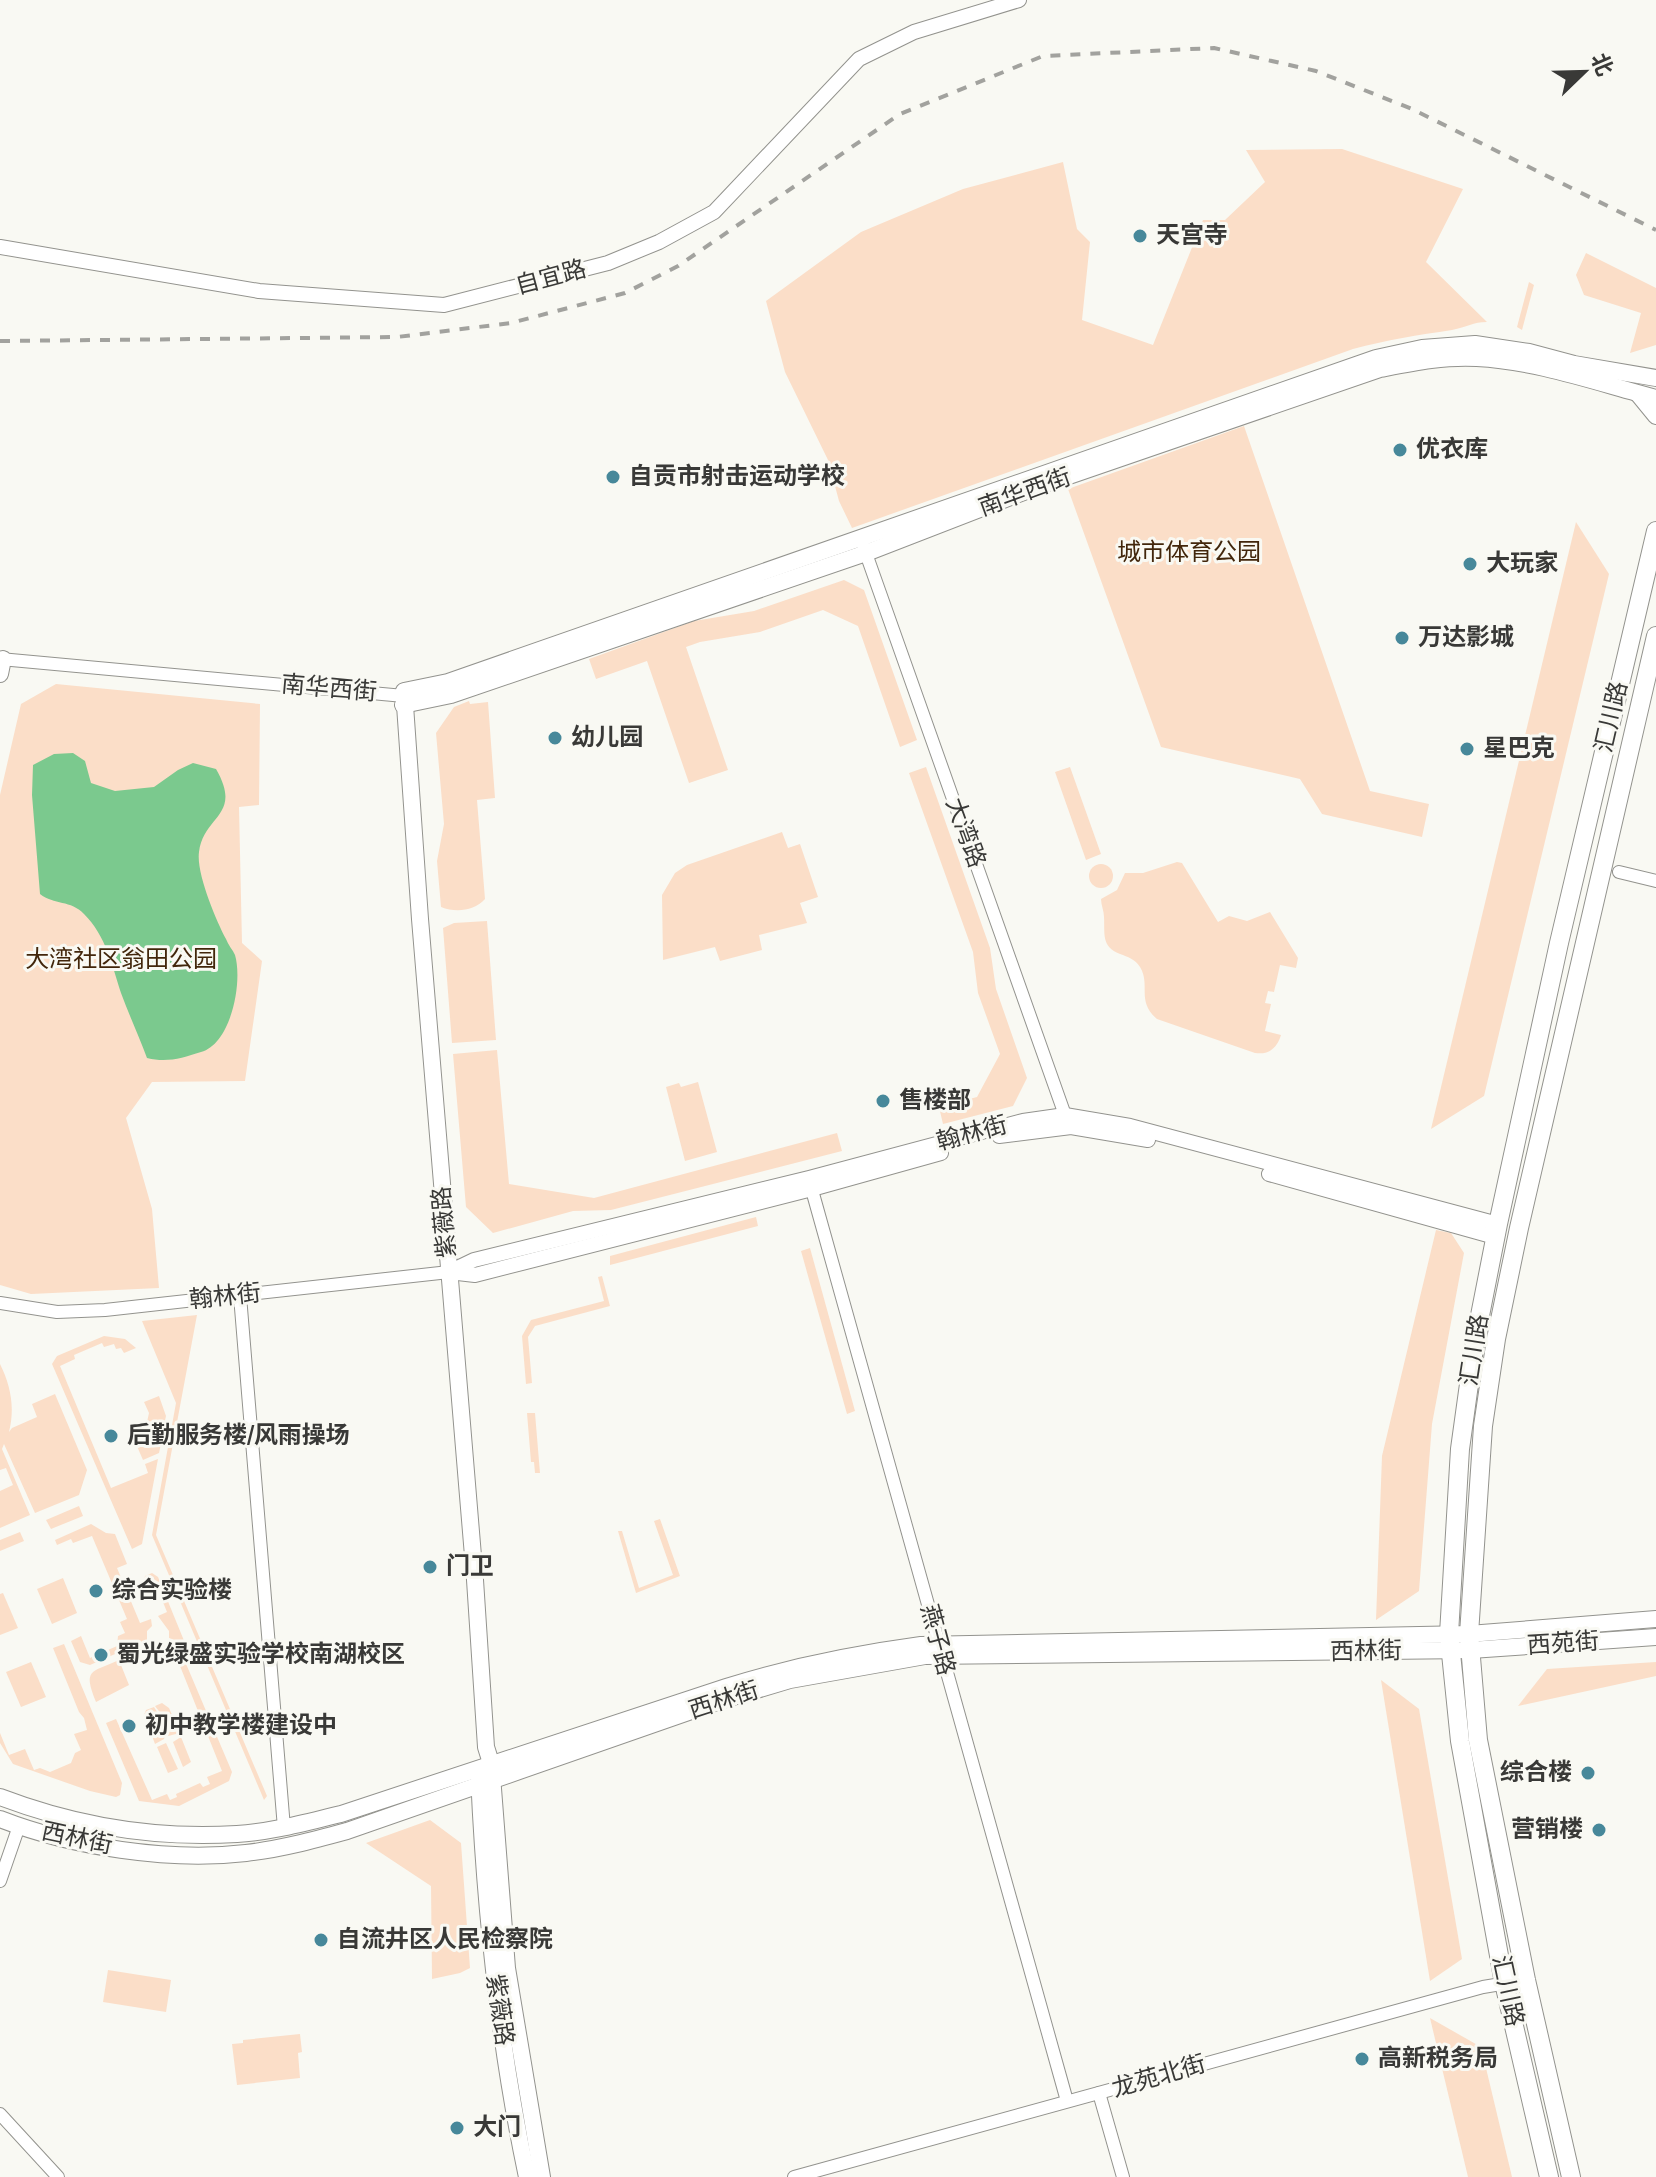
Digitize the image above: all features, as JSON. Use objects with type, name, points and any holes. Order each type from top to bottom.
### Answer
[{"type":"main road","name":"南华西街","points":[[863,546],[1331,372],[1422,348],[1475,344],[1501,347],[1656,378]]},
{"type":"main road","name":"南华西街","points":[[404,701],[404,691],[448,682],[863,546],[1380,369],[1424,360],[1475,358],[1564,374],[1656,398]]},
{"type":"main road","points":[[1637,393],[1656,416]]},
{"type":"main road","name":"汇川路","points":[[1549,2177],[1504,1983],[1460,1741],[1450,1643],[1460,1449],[1475,1341],[1496,1230],[1559,943],[1656,531]]},
{"type":"main road","name":"汇川路","points":[[1571,2177],[1526,1980],[1478,1740],[1470,1642],[1483,1426],[1496,1339],[1522,1212],[1656,636]]},
{"type":"main road","name":"紫薇路","points":[[404,701],[475,1580],[493,1969],[510,2090],[527,2177]]},
{"type":"main road","points":[[1470,1642],[1656,1619]]},
{"type":"main road","name":"西苑街","points":[[1470,1642],[1656,1637]]},
{"type":"main road","name":"西林街","points":[[0,1797],[74,1822],[135,1832],[239,1834],[284,1828],[341,1814],[786,1668],[866,1653],[1470,1642]]},
{"type":"main road","name":"紫薇路","points":[[485,1768],[507,1968],[542,2177]]},
{"type":"main road","name":"西林街","points":[[0,1819],[71,1840],[133,1851],[243,1853],[296,1845],[347,1831],[485,1768]]},
{"type":"street","name":"自宜路","points":[[0,247],[259,291],[444,305],[608,263],[673,234],[714,212],[859,59],[914,32],[1019,0]]},
{"type":"street","name":"大湾路","points":[[863,546],[1065,1122]]},
{"type":"street","name":"南华西街","points":[[1,664],[404,701]]},
{"type":"street","points":[[1619,872],[1656,881]]},
{"type":"street","name":"翰林街","points":[[0,1303],[57,1312],[105,1310],[449,1272],[474,1260],[810,1184],[1023,1121],[1130,1126],[1496,1230]]},
{"type":"street","name":"燕子路","points":[[810,1184],[1067,2101]]},
{"type":"street","points":[[240,1296],[284,1828]]},
{"type":"street","points":[[0,1881],[19,1826]]},
{"type":"street","name":"龙苑北街","points":[[794,2177],[1504,1983],[1526,1980]]},
{"type":"street","points":[[1099,2093],[1123,2177]]},
{"type":"street","points":[[0,2114],[58,2177]]},
{"type":"green space","points":[[1342,149],[1463,189],[1426,262],[1487,322],[1353,349],[852,528],[839,501],[828,460],[785,372],[766,301],[861,232],[963,189],[1063,162],[1077,229],[1090,242],[1082,320],[1153,345],[1203,220],[1225,220],[1265,182],[1246,150]]},
{"type":"green space","points":[[1586,253],[1656,288],[1656,345],[1630,353],[1641,313],[1584,295],[1576,275]]},
{"type":"green space","points":[[1529,282],[1534,285],[1522,330],[1517,327]]},
{"type":"green space","name":"城市体育公园","points":[[1244,426],[1370,791],[1429,804],[1422,837],[1322,814],[1300,779],[1161,747],[1068,489]]},
{"type":"green space","points":[[1576,522],[1609,574],[1484,1096],[1431,1129]]},
{"type":"green space","points":[[844,580],[864,590],[917,740],[900,747],[858,626],[823,610],[760,632],[686,647],[728,770],[689,783],[647,661],[596,679],[589,659],[694,621],[754,611]]},
{"type":"green space","name":"大湾社区翁田公园","points":[[56,684],[260,704],[259,805],[239,807],[242,943],[262,961],[245,1081],[152,1082],[126,1118],[152,1209],[159,1288],[31,1294],[0,1285],[0,795],[21,704]]},
{"type":"green space","points":[[469,701],[470,704],[488,702],[495,798],[477,800],[485,899],[470,908],[453,910],[441,907],[437,861],[444,824],[436,733],[454,707]]},
{"type":"green space","points":[[926,767],[990,948],[996,989],[1027,1078],[1013,1106],[943,1124],[939,1107],[977,1097],[1000,1054],[978,993],[973,952],[909,773]]},
{"type":"green space","points":[[1070,767],[1101,854],[1086,860],[1055,772]]},
{"type":"green space","points":[[782,832],[788,848],[800,844],[818,897],[800,903],[807,923],[759,935],[762,950],[720,961],[715,947],[663,960],[662,895],[675,873],[687,865]]},
{"type":"green space","points":[[1182,863],[1218,922],[1229,916],[1247,921],[1270,912],[1298,958],[1296,968],[1280,965],[1274,992],[1268,991],[1265,1003],[1271,1004],[1265,1031],[1281,1035],[1275,1047],[1268,1052],[1255,1053],[1157,1019],[1147,1006],[1140,967],[1107,943],[1101,899],[1117,890],[1125,873],[1143,873]]},
{"type":"green space","points":[[1101,864],[1112,871],[1113,876],[1106,887],[1101,888],[1090,881],[1089,876],[1096,865]]},
{"type":"green space","points":[[487,921],[496,1040],[452,1043],[443,928],[454,923]]},
{"type":"green space","points":[[497,1050],[509,1184],[594,1198],[837,1133],[842,1151],[611,1210],[573,1211],[493,1233],[466,1207],[453,1054]]},
{"type":"green space","points":[[698,1082],[717,1152],[685,1161],[666,1087]]},
{"type":"green space","points":[[756,1217],[758,1226],[610,1265],[610,1256]]},
{"type":"green space","points":[[1436,1230],[1451,1233],[1464,1253],[1432,1424],[1419,1591],[1376,1620],[1382,1456]]},
{"type":"green space","points":[[810,1248],[855,1411],[847,1414],[801,1251]]},
{"type":"green space","points":[[602,1276],[610,1306],[535,1326],[528,1337],[532,1383],[526,1384],[522,1336],[531,1320],[604,1301],[598,1277]]},
{"type":"green space","points":[[197,1315],[156,1535],[267,1796],[264,1800],[152,1535],[176,1403],[142,1321]]},
{"type":"green space","points":[[104,1336],[125,1339],[136,1348],[124,1353],[114,1344],[104,1347],[102,1343],[74,1355],[75,1359],[60,1366],[111,1488],[148,1473],[145,1464],[158,1459],[142,1544],[132,1549],[52,1364],[57,1356]]},
{"type":"green space","points":[[0,1364],[11,1397],[9,1432],[37,1417],[32,1404],[55,1394],[87,1470],[79,1495],[35,1513],[4,1444],[2,1449],[30,1515],[0,1528],[0,1491],[13,1485],[6,1468],[0,1470]]},
{"type":"green space","points":[[159,1396],[166,1416],[162,1434],[145,1431],[149,1413],[144,1402]]},
{"type":"green space","points":[[527,1413],[535,1413],[540,1473],[535,1473],[534,1462],[531,1462]]},
{"type":"green space","points":[[145,1433],[162,1439],[159,1453],[143,1460],[136,1444],[143,1441]]},
{"type":"green space","points":[[79,1506],[83,1516],[51,1529],[46,1520]]},
{"type":"green space","points":[[660,1519],[680,1576],[636,1593],[618,1531],[622,1531],[639,1588],[673,1575],[654,1521]]},
{"type":"green space","points":[[91,1524],[106,1533],[115,1534],[127,1564],[117,1568],[140,1623],[151,1619],[152,1626],[147,1631],[147,1640],[90,1665],[80,1662],[71,1641],[81,1636],[90,1658],[117,1646],[118,1636],[125,1633],[120,1622],[127,1619],[92,1536],[57,1545],[55,1540]]},
{"type":"green space","points":[[20,1532],[24,1541],[0,1551],[0,1540]]},
{"type":"green space","points":[[152,1573],[158,1577],[187,1648],[169,1638],[169,1631],[158,1616],[167,1612],[154,1580],[144,1581],[145,1576]]},
{"type":"green space","points":[[63,1578],[77,1613],[52,1624],[37,1589]]},
{"type":"green space","points":[[3,1593],[18,1628],[0,1635],[0,1594]]},
{"type":"green space","points":[[64,1644],[122,1783],[120,1795],[116,1797],[13,1764],[0,1743],[0,1733],[9,1755],[25,1749],[34,1770],[40,1768],[50,1772],[71,1763],[75,1753],[81,1750],[74,1734],[87,1730],[84,1718],[53,1648]]},
{"type":"green space","points":[[165,1645],[181,1652],[232,1772],[229,1781],[179,1806],[139,1801],[106,1723],[116,1719],[152,1800],[167,1794],[170,1800],[200,1783],[203,1787],[210,1784],[207,1777],[222,1771],[174,1651],[157,1658],[155,1649]]},
{"type":"green space","points":[[119,1660],[129,1685],[96,1702],[90,1683],[92,1674]]},
{"type":"green space","points":[[31,1662],[46,1697],[21,1707],[6,1672]]},
{"type":"green space","points":[[1656,1662],[1656,1676],[1518,1706],[1547,1669]]},
{"type":"green space","points":[[1381,1680],[1419,1709],[1462,1959],[1430,1981]]},
{"type":"green space","points":[[162,1703],[169,1708],[180,1733],[168,1736],[168,1723],[155,1706]]},
{"type":"green space","points":[[154,1707],[168,1729],[164,1739],[155,1744],[144,1715],[146,1710]]},
{"type":"green space","points":[[181,1737],[191,1762],[183,1767],[173,1742]]},
{"type":"green space","points":[[166,1743],[178,1769],[168,1773],[157,1747]]},
{"type":"green space","points":[[430,1820],[461,1843],[470,1968],[432,1979],[431,1886],[366,1843]]},
{"type":"green space","points":[[108,1970],[171,1980],[166,2012],[103,2002]]},
{"type":"green space","points":[[1430,2018],[1481,2047],[1512,2177],[1468,2177]]},
{"type":"green space","points":[[300,2034],[300,2078],[237,2085],[232,2044]]},
{"type":"shaded area","points":[[73,753],[85,761],[91,783],[115,791],[154,787],[193,763],[216,769],[223,785],[224,806],[202,840],[199,861],[212,909],[235,955],[236,995],[220,1037],[201,1052],[168,1060],[147,1058],[98,932],[79,910],[40,894],[32,795],[33,765],[54,754]]},
{"type":"railway","points":[[0,341],[397,337],[511,323],[625,293],[678,266],[900,114],[1043,56],[1214,48],[1316,71],[1412,109],[1656,230]]},
{"type":"place","name":"天宫寺","points":[[1140,236]]},
{"type":"place","name":"优衣库","points":[[1400,450]]},
{"type":"place","name":"自贡市射击运动学校","points":[[613,477]]},
{"type":"place","name":"大玩家","points":[[1470,564]]},
{"type":"place","name":"万达影城","points":[[1402,638]]},
{"type":"place","name":"幼儿园","points":[[555,738]]},
{"type":"place","name":"星巴克","points":[[1467,749]]},
{"type":"place","name":"售楼部","points":[[883,1101]]},
{"type":"place","name":"后勤服务楼/风雨操场","points":[[111,1436]]},
{"type":"place","name":"门卫","points":[[430,1567]]},
{"type":"place","name":"综合实验楼","points":[[96,1591]]},
{"type":"place","name":"蜀光绿盛实验学校南湖校区","points":[[101,1655]]},
{"type":"place","name":"初中教学楼建设中","points":[[129,1726]]},
{"type":"place","name":"综合楼","points":[[1588,1773]]},
{"type":"place","name":"营销楼","points":[[1599,1830]]},
{"type":"place","name":"自流井区人民检察院","points":[[321,1940]]},
{"type":"place","name":"高新税务局","points":[[1362,2059]]},
{"type":"place","name":"大门","points":[[457,2128]]}]
